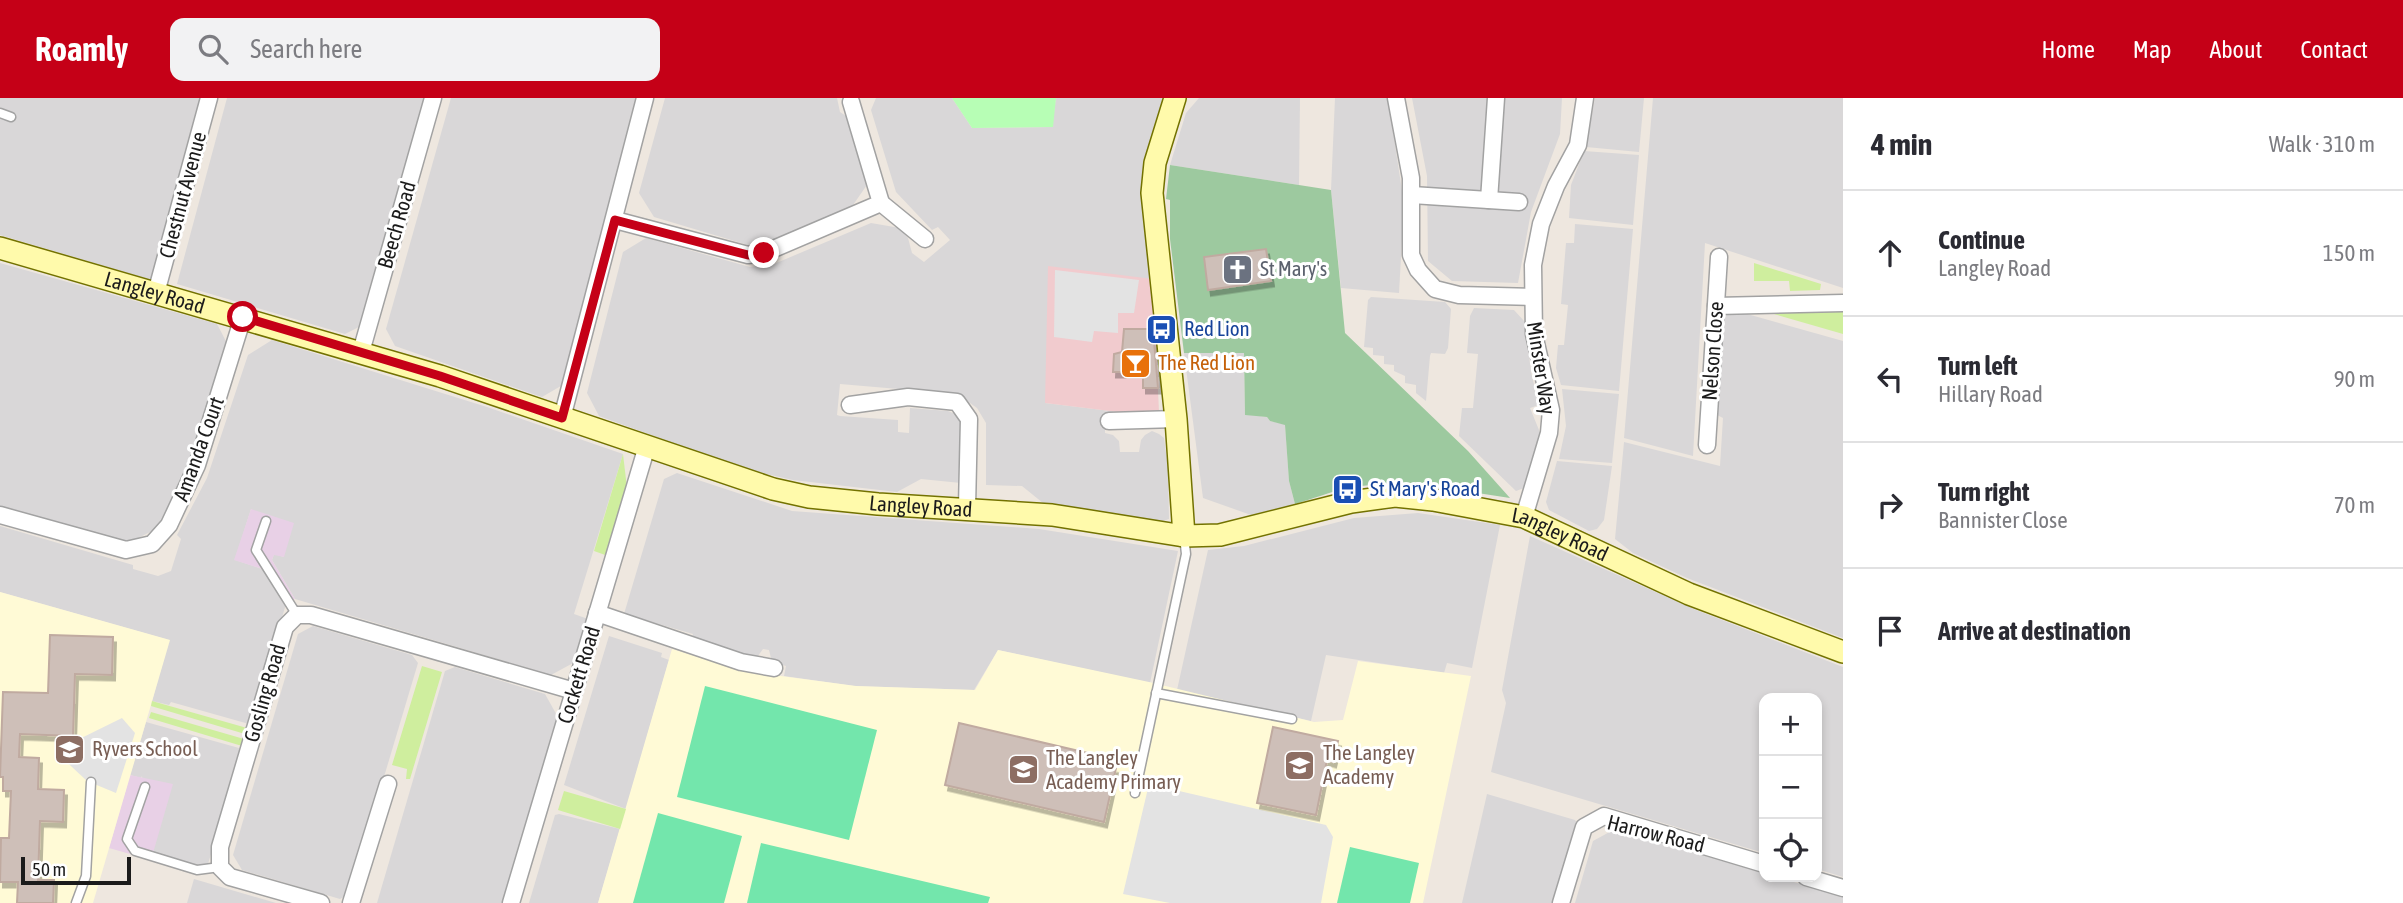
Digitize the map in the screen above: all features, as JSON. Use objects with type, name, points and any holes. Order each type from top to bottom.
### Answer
[{"type":"street","name":"Chestnut Avenue","points":[[156,293],[209,98]]},
{"type":"street","name":"Beech Road","points":[[361,352],[433,98]]},
{"type":"street","points":[[562,418],[645,98]]},
{"type":"street","points":[[1175,98],[1155,163],[1152,193],[1176,419],[1184,536]]},
{"type":"street","points":[[1396,98],[1411,178],[1411,255],[1418,270],[1435,289],[1459,295],[1532,298]]},
{"type":"street","points":[[1489,200],[1496,98]]},
{"type":"street","name":"Minster Way","points":[[1524,517],[1549,433],[1551,410],[1534,334],[1533,265],[1541,224],[1556,186],[1578,145],[1585,98]]},
{"type":"street","points":[[851,102],[881,204],[925,239]]},
{"type":"street","points":[[1412,195],[1520,202]]},
{"type":"street","points":[[615,220],[748,255],[764,253],[881,204]]},
{"type":"street","name":"Langley Road","points":[[0,248],[361,352],[647,446],[722,474],[809,497],[1052,515],[1184,536],[1220,534],[1350,502],[1395,496],[1524,517],[1689,594],[1843,652]]},
{"type":"street","name":"Nelson Close","points":[[1707,445],[1719,257]]},
{"type":"street","points":[[1716,306],[1843,303]]},
{"type":"street","name":"Amanda Court","points":[[0,515],[126,550],[152,544],[169,525],[197,465],[243,317]]},
{"type":"street","points":[[850,405],[908,397],[957,402],[969,419],[967,507]]},
{"type":"street","points":[[1109,421],[1176,419]]},
{"type":"street","name":"Cockett Road","points":[[511,903],[647,446]]},
{"type":"street","points":[[597,613],[741,662],[774,668]]},
{"type":"street","points":[[297,615],[311,615],[574,691]]},
{"type":"street","name":"Gosling Road","points":[[220,867],[220,847],[285,627],[297,615]]},
{"type":"street","points":[[351,903],[387,784]]},
{"type":"street","name":"Harrow Road","points":[[1561,903],[1584,827],[1604,816],[1759,862]]},
{"type":"street","points":[[220,867],[230,877],[321,903]]},
{"type":"street","points":[[1822,882],[1843,888]]},
{"type":"lane","points":[[0,113],[11,117]]},
{"type":"lane","points":[[265,521],[256,550],[297,615]]},
{"type":"lane","points":[[1135,793],[1186,554],[1184,536]]},
{"type":"lane","points":[[1156,693],[1292,719]]},
{"type":"lane","points":[[76,903],[86,876],[91,782]]},
{"type":"lane","points":[[145,787],[127,839],[135,851],[197,870],[220,867]]},
{"type":"shaded area","points":[[0,98],[202,98],[152,280],[0,235]]},
{"type":"shaded area","points":[[227,98],[426,98],[363,325],[345,334],[177,284]]},
{"type":"shaded area","points":[[451,98],[639,98],[566,383],[542,397],[395,346],[386,329]]},
{"type":"shaded area","points":[[665,98],[837,98],[840,112],[849,118],[869,182],[853,205],[773,245],[748,245],[654,217],[639,193]]},
{"type":"shaded area","points":[[876,98],[952,98],[972,128],[1052,127],[1056,98],[1169,98],[1153,279],[1045,403],[1135,414],[1105,417],[1105,433],[1113,435],[1119,441],[1120,452],[1139,452],[1141,440],[1152,431],[1164,438],[1168,468],[1169,519],[1163,521],[1043,503],[1022,486],[986,485],[986,423],[977,408],[957,394],[840,384],[837,415],[898,420],[898,432],[909,433],[910,408],[948,411],[960,416],[967,427],[961,483],[921,479],[897,492],[793,480],[745,469],[599,416],[587,393],[623,252],[646,238],[750,267],[774,264],[871,223],[900,228],[908,238],[912,253],[924,262],[950,240],[938,227],[932,230],[896,192],[871,110]]},
{"type":"shaded area","points":[[1199,98],[1300,98],[1299,185],[1170,165],[1186,113]]},
{"type":"shaded area","points":[[1335,98],[1388,98],[1404,204],[1399,293],[1341,288],[1331,190]]},
{"type":"shaded area","points":[[1412,98],[1562,98],[1560,134],[1531,212],[1518,283],[1452,281],[1428,261],[1427,176]]},
{"type":"shaded area","points":[[1595,98],[1644,98],[1639,152],[1586,147]]},
{"type":"shaded area","points":[[1653,98],[1843,98],[1843,288],[1705,243],[1693,456],[1624,438]]},
{"type":"shaded area","points":[[1584,151],[1639,155],[1633,225],[1569,218],[1571,185]]},
{"type":"shaded area","points":[[1575,224],[1633,229],[1619,391],[1561,385],[1556,368],[1558,345],[1564,345],[1568,305],[1561,304],[1566,243],[1574,243]]},
{"type":"shaded area","points":[[0,263],[217,324],[230,349],[198,449],[160,527],[128,543],[0,506]]},
{"type":"shaded area","points":[[1048,266],[1153,279],[1159,412],[1135,414],[1045,403]]},
{"type":"shaded area","points":[[1055,270],[1139,280],[1134,313],[1118,313],[1118,333],[1094,331],[1092,342],[1054,337]]},
{"type":"shaded area","points":[[1371,297],[1445,302],[1451,309],[1448,348],[1445,354],[1431,353],[1430,356],[1426,401],[1416,393],[1416,385],[1405,383],[1405,376],[1394,371],[1394,365],[1384,364],[1384,356],[1373,355],[1373,348],[1364,347],[1368,300]]},
{"type":"shaded area","points":[[1474,308],[1514,310],[1525,322],[1531,372],[1539,405],[1530,408],[1541,435],[1527,487],[1516,491],[1459,436],[1462,408],[1473,408],[1478,354],[1467,353],[1470,316]]},
{"type":"shaded area","points":[[1740,312],[1843,341],[1843,638],[1687,578],[1633,553],[1615,539],[1624,442],[1720,466],[1723,418],[1715,414],[1721,316]]},
{"type":"shaded area","points":[[272,340],[487,407],[623,454],[574,614],[588,619],[575,662],[551,675],[295,599],[272,560],[274,554],[284,557],[251,509],[235,560],[269,571],[287,601],[249,724],[171,702],[169,705],[152,701],[169,640],[0,592],[0,526],[133,565],[133,569],[158,576],[171,571],[181,539],[177,535],[207,478],[248,355]]},
{"type":"shaded area","points":[[1184,353],[1244,353],[1245,414],[1267,417],[1270,421],[1285,424],[1289,481],[1295,504],[1251,515],[1203,498]]},
{"type":"shaded area","points":[[1562,389],[1619,394],[1612,463],[1559,459],[1566,426]]},
{"type":"shaded area","points":[[1557,461],[1612,466],[1604,520],[1597,529],[1589,531],[1549,510],[1546,502]]},
{"type":"shaded area","points":[[677,473],[792,511],[1039,529],[1178,551],[1150,683],[998,650],[974,690],[854,686],[784,676],[786,666],[772,662],[769,650],[763,649],[755,660],[692,640],[693,634],[624,614],[664,479]]},
{"type":"shaded area","points":[[251,509],[294,523],[284,557],[274,555],[272,560],[295,599],[287,601],[269,571],[234,560]]},
{"type":"shaded area","points":[[1418,513],[1500,525],[1472,668],[1447,663],[1444,673],[1326,655],[1311,721],[1177,690],[1208,550],[1244,546],[1354,518]]},
{"type":"shaded area","points":[[1530,536],[1696,610],[1843,667],[1843,877],[1822,871],[1822,693],[1759,693],[1759,852],[1491,772],[1506,703],[1502,690]]},
{"type":"shaded area","name":"Ryvers School","points":[[0,592],[170,640],[93,903],[0,903]]},
{"type":"shaded area","points":[[313,626],[412,655],[418,663],[349,894],[340,899],[242,870],[233,855],[298,634]]},
{"type":"shaded area","points":[[609,636],[662,653],[661,657],[669,660],[626,809],[564,785]]},
{"type":"shaded area","name":"The Langley Academy","points":[[672,649],[743,671],[856,686],[975,690],[998,650],[1149,682],[1314,722],[1343,720],[1358,661],[1471,676],[1423,903],[598,903]]},
{"type":"shaded area","points":[[455,667],[545,694],[559,719],[504,903],[377,903],[445,671]]},
{"type":"shaded area","points":[[122,718],[135,733],[116,793],[87,781],[55,751]]},
{"type":"shaded area","points":[[146,722],[239,748],[242,754],[207,867],[203,869],[153,853],[142,776],[130,775]]},
{"type":"shaded area","points":[[130,775],[173,784],[151,860],[109,848]]},
{"type":"shaded area","points":[[1149,784],[1326,825],[1333,837],[1321,903],[1170,903],[1123,894]]},
{"type":"shaded area","points":[[1487,794],[1575,820],[1578,824],[1555,903],[1462,903]]},
{"type":"shaded area","points":[[555,815],[620,829],[598,903],[529,903]]},
{"type":"shaded area","points":[[1615,829],[1759,872],[1759,882],[1794,882],[1843,896],[1843,903],[1575,903],[1593,841]]},
{"type":"shaded area","points":[[194,879],[276,903],[187,903]]},
{"type":"green space","points":[[952,98],[1056,98],[1053,127],[972,128]]},
{"type":"green space","points":[[1170,165],[1331,190],[1345,333],[1468,451],[1510,498],[1429,486],[1388,484],[1347,488],[1295,504],[1289,481],[1285,425],[1270,421],[1267,417],[1245,415],[1244,353],[1184,353],[1170,239],[1170,200],[1166,199]]},
{"type":"green space","points":[[1754,263],[1821,284],[1820,290],[1790,291],[1789,281],[1754,281]]},
{"type":"green space","points":[[1767,312],[1843,312],[1843,334]]},
{"type":"green space","points":[[623,454],[627,488],[608,556],[594,551]]},
{"type":"green space","points":[[422,666],[442,672],[410,779],[406,779],[407,769],[392,765]]},
{"type":"green space","points":[[705,686],[877,730],[849,840],[677,797]]},
{"type":"green space","points":[[152,701],[247,728],[245,734],[151,706]]},
{"type":"green space","points":[[151,712],[244,739],[242,746],[149,718]]},
{"type":"green space","points":[[564,791],[626,809],[620,829],[558,810]]},
{"type":"green space","points":[[658,813],[742,836],[724,903],[633,903]]},
{"type":"green space","points":[[761,843],[990,897],[988,903],[747,903]]},
{"type":"green space","points":[[1350,847],[1419,863],[1410,903],[1337,903]]},
{"type":"building","name":"St Mary's","points":[[1266,249],[1271,281],[1208,290],[1204,257]]},
{"type":"building","name":"The Red Lion","points":[[1124,329],[1153,329],[1158,388],[1143,388],[1143,372],[1113,372],[1114,354],[1122,352]]},
{"type":"building","points":[[50,635],[113,637],[112,675],[75,674],[73,736],[20,734],[19,757],[39,758],[38,789],[64,790],[63,822],[40,821],[38,880],[54,880],[53,903],[17,903],[18,882],[0,882],[1,838],[9,838],[11,791],[3,791],[3,777],[0,777],[3,692],[48,693]]},
{"type":"building","points":[[959,723],[1092,754],[1090,762],[1116,768],[1104,822],[945,785]]},
{"type":"building","points":[[1273,727],[1338,741],[1333,762],[1327,760],[1316,815],[1257,803]]},
{"type":"place","name":"St Mary's","points":[[1237,269]]},
{"type":"place","name":"Red Lion","points":[[1161,329]]},
{"type":"place","name":"The Red Lion","points":[[1135,363]]},
{"type":"place","name":"St Mary's Road","points":[[1347,489]]},
{"type":"place","name":"Ryvers School","points":[[69,749]]},
{"type":"place","name":"The Langley Academy","points":[[1300,765]]},
{"type":"place","name":"The Langley Academy Primary","points":[[1023,770]]},
{"type":"route","points":[[243,317],[440,376],[562,418],[615,220],[748,255],[764,253]]}]
